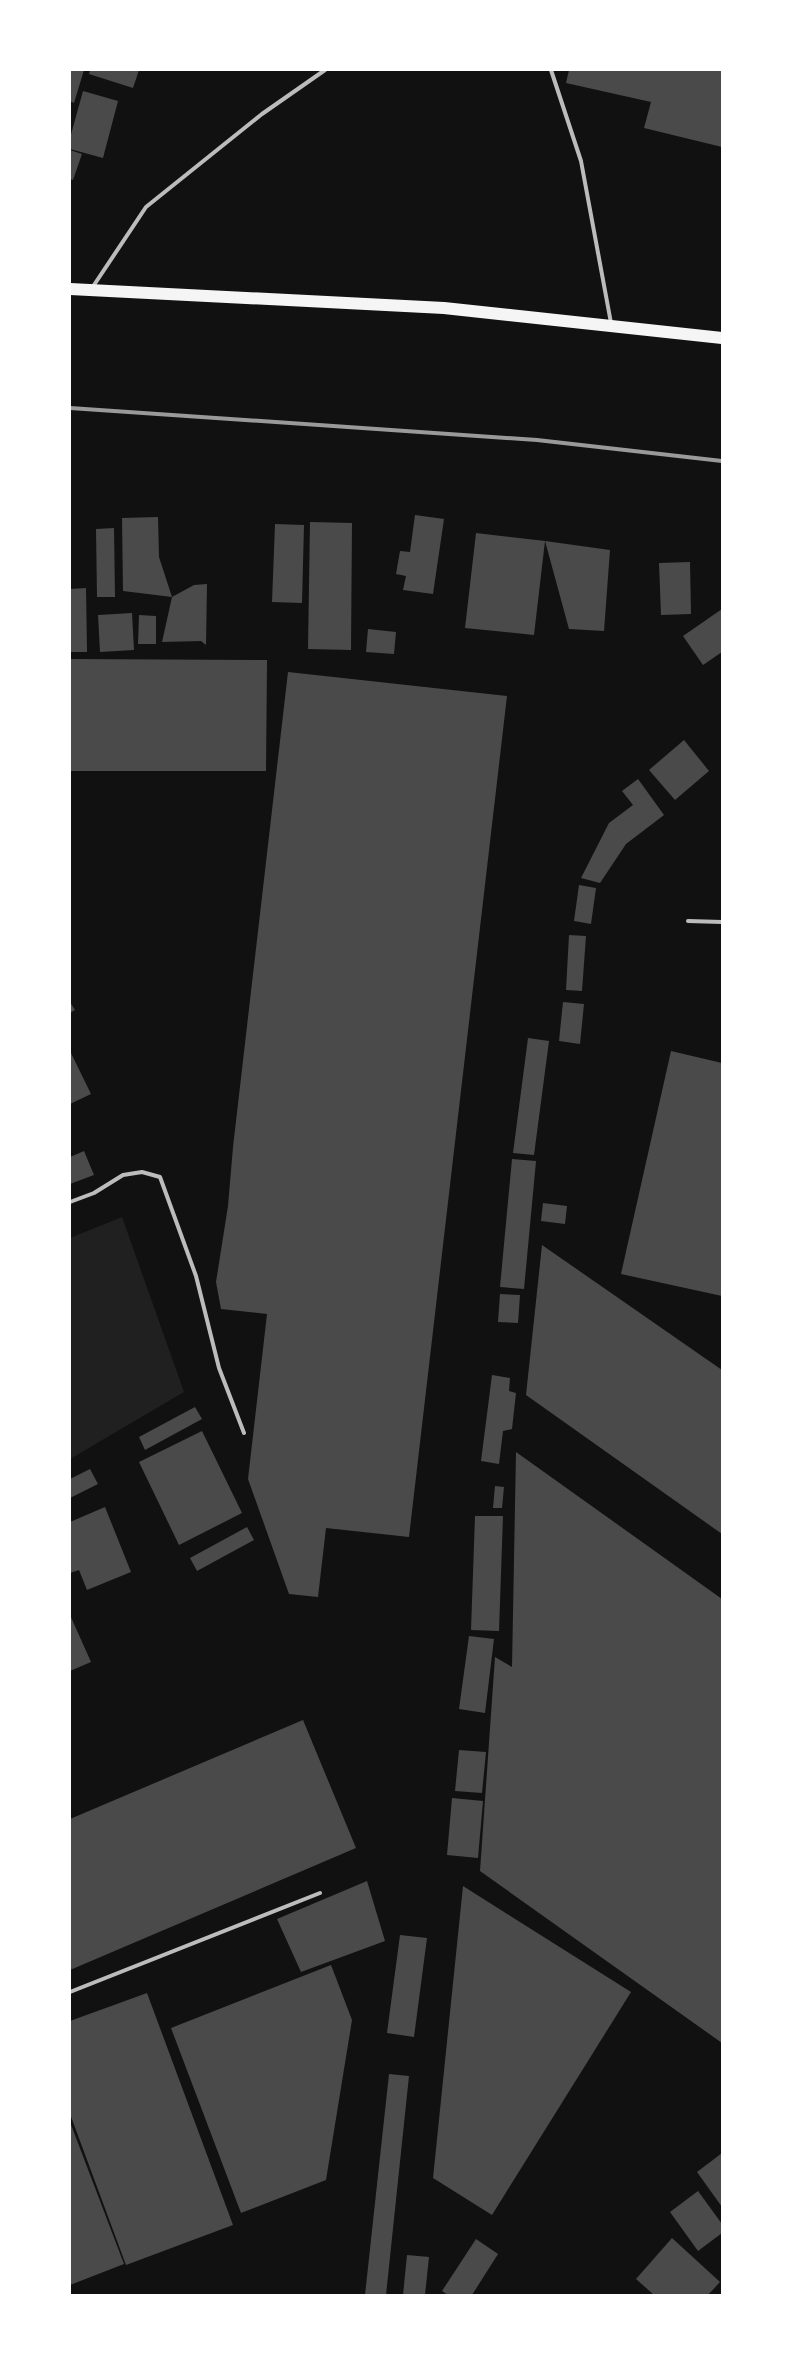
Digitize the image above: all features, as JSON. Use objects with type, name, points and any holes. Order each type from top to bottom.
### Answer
[{"type":"main road","points":[[70,289],[444,308],[722,338]]},
{"type":"lane","points":[[91,290],[146,207],[262,114],[325,70]]},
{"type":"lane","points":[[551,70],[581,161],[612,326]]},
{"type":"lane","points":[[688,921],[722,922]]},
{"type":"lane","points":[[70,1202],[94,1193],[123,1175],[142,1172],[160,1177],[196,1276],[220,1368],[244,1433]]},
{"type":"lane","points":[[70,1992],[320,1893]]},
{"type":"shaded area","points":[[122,1217],[184,1392],[70,1459],[70,1238]]},
{"type":"building","points":[[70,70],[84,70],[74,103],[70,101]]},
{"type":"building","points":[[90,70],[139,70],[133,88],[89,74]]},
{"type":"building","points":[[569,70],[722,70],[722,147],[644,128],[651,102],[566,83]]},
{"type":"building","points":[[83,91],[118,101],[103,158],[70,149],[70,138]]},
{"type":"building","points":[[70,150],[82,154],[73,180],[70,179]]},
{"type":"building","points":[[415,515],[444,519],[433,594],[403,590],[406,576],[396,574],[400,551],[410,552]]},
{"type":"building","points":[[158,517],[159,557],[172,597],[123,591],[122,518]]},
{"type":"building","points":[[310,522],[352,523],[351,650],[308,649]]},
{"type":"building","points":[[275,524],[304,525],[302,603],[272,602]]},
{"type":"building","points":[[114,528],[115,597],[97,597],[96,529]]},
{"type":"building","points":[[476,533],[545,541],[534,635],[465,628]]},
{"type":"building","points":[[545,541],[610,550],[604,631],[569,629]]},
{"type":"building","points":[[690,562],[691,614],[661,615],[659,563]]},
{"type":"building","points":[[207,584],[206,645],[201,641],[162,642],[172,597],[194,585]]},
{"type":"building","points":[[86,588],[87,652],[70,652],[70,589]]},
{"type":"building","points":[[722,609],[722,652],[703,665],[683,636]]},
{"type":"building","points":[[132,613],[134,650],[100,652],[98,615]]},
{"type":"building","points":[[139,615],[156,616],[156,644],[138,644]]},
{"type":"building","points":[[368,629],[396,632],[394,654],[366,652]]},
{"type":"building","points":[[70,659],[267,660],[266,771],[70,771]]},
{"type":"building","points":[[288,672],[507,696],[409,1537],[326,1528],[318,1597],[289,1594],[248,1479],[267,1314],[221,1309],[216,1282],[228,1206],[233,1147]]},
{"type":"building","points":[[684,740],[709,771],[675,800],[649,770]]},
{"type":"building","points":[[638,779],[664,815],[626,844],[600,883],[581,878],[609,823],[633,805],[622,791]]},
{"type":"building","points":[[579,885],[596,888],[591,924],[574,921]]},
{"type":"building","points":[[569,935],[586,936],[582,991],[566,990]]},
{"type":"building","points":[[70,1002],[75,1010],[70,1013]]},
{"type":"building","points":[[563,1002],[584,1004],[580,1044],[559,1041]]},
{"type":"building","points":[[528,1038],[549,1041],[534,1155],[513,1153]]},
{"type":"building","points":[[70,1051],[91,1094],[70,1104]]},
{"type":"building","points":[[671,1051],[722,1063],[722,1296],[621,1274]]},
{"type":"building","points":[[84,1151],[94,1175],[70,1184],[70,1157]]},
{"type":"building","points":[[512,1159],[536,1161],[524,1289],[500,1287]]},
{"type":"building","points":[[543,1203],[567,1206],[565,1224],[541,1221]]},
{"type":"building","points":[[542,1245],[722,1370],[722,1534],[526,1395]]},
{"type":"building","points":[[500,1294],[520,1295],[518,1323],[498,1322]]},
{"type":"building","points":[[492,1375],[510,1378],[509,1391],[516,1393],[512,1429],[503,1431],[499,1464],[481,1461]]},
{"type":"building","points":[[195,1407],[202,1419],[145,1450],[139,1437]]},
{"type":"building","points":[[202,1431],[242,1513],[179,1545],[139,1462]]},
{"type":"building","points":[[516,1452],[722,1599],[722,2043],[480,1871],[495,1657],[512,1667]]},
{"type":"building","points":[[90,1469],[98,1484],[70,1498],[70,1479]]},
{"type":"building","points":[[495,1486],[504,1487],[502,1508],[493,1508]]},
{"type":"building","points":[[105,1507],[131,1572],[87,1590],[79,1570],[70,1573],[70,1522]]},
{"type":"building","points":[[475,1516],[503,1516],[499,1631],[471,1630]]},
{"type":"building","points":[[247,1527],[254,1540],[197,1571],[190,1558]]},
{"type":"building","points":[[70,1615],[91,1662],[70,1671]]},
{"type":"building","points":[[469,1636],[494,1639],[485,1713],[459,1709]]},
{"type":"building","points":[[303,1720],[356,1848],[70,1970],[70,1819]]},
{"type":"building","points":[[459,1750],[486,1752],[482,1793],[455,1791]]},
{"type":"building","points":[[452,1798],[483,1801],[478,1858],[447,1855]]},
{"type":"building","points":[[367,1881],[385,1941],[301,1972],[277,1919]]},
{"type":"building","points":[[463,1886],[631,1992],[492,2215],[433,2178]]},
{"type":"building","points":[[400,1935],[427,1938],[414,2037],[387,2033]]},
{"type":"building","points":[[331,1965],[352,2020],[326,2180],[241,2213],[171,2028]]},
{"type":"building","points":[[147,1993],[233,2225],[126,2265],[70,2114],[70,2021]]},
{"type":"building","points":[[389,2074],[409,2076],[386,2295],[365,2295]]},
{"type":"building","points":[[70,2122],[124,2264],[70,2285]]},
{"type":"building","points":[[722,2153],[722,2207],[697,2172]]},
{"type":"building","points":[[698,2191],[722,2224],[722,2233],[698,2251],[670,2212]]},
{"type":"building","points":[[672,2238],[720,2282],[708,2295],[654,2295],[636,2279]]},
{"type":"building","points":[[476,2239],[498,2254],[472,2295],[448,2295],[442,2291]]},
{"type":"building","points":[[407,2255],[429,2257],[425,2295],[403,2295]]},
{"type":"railway","points":[[70,408],[537,440],[722,461]]}]
